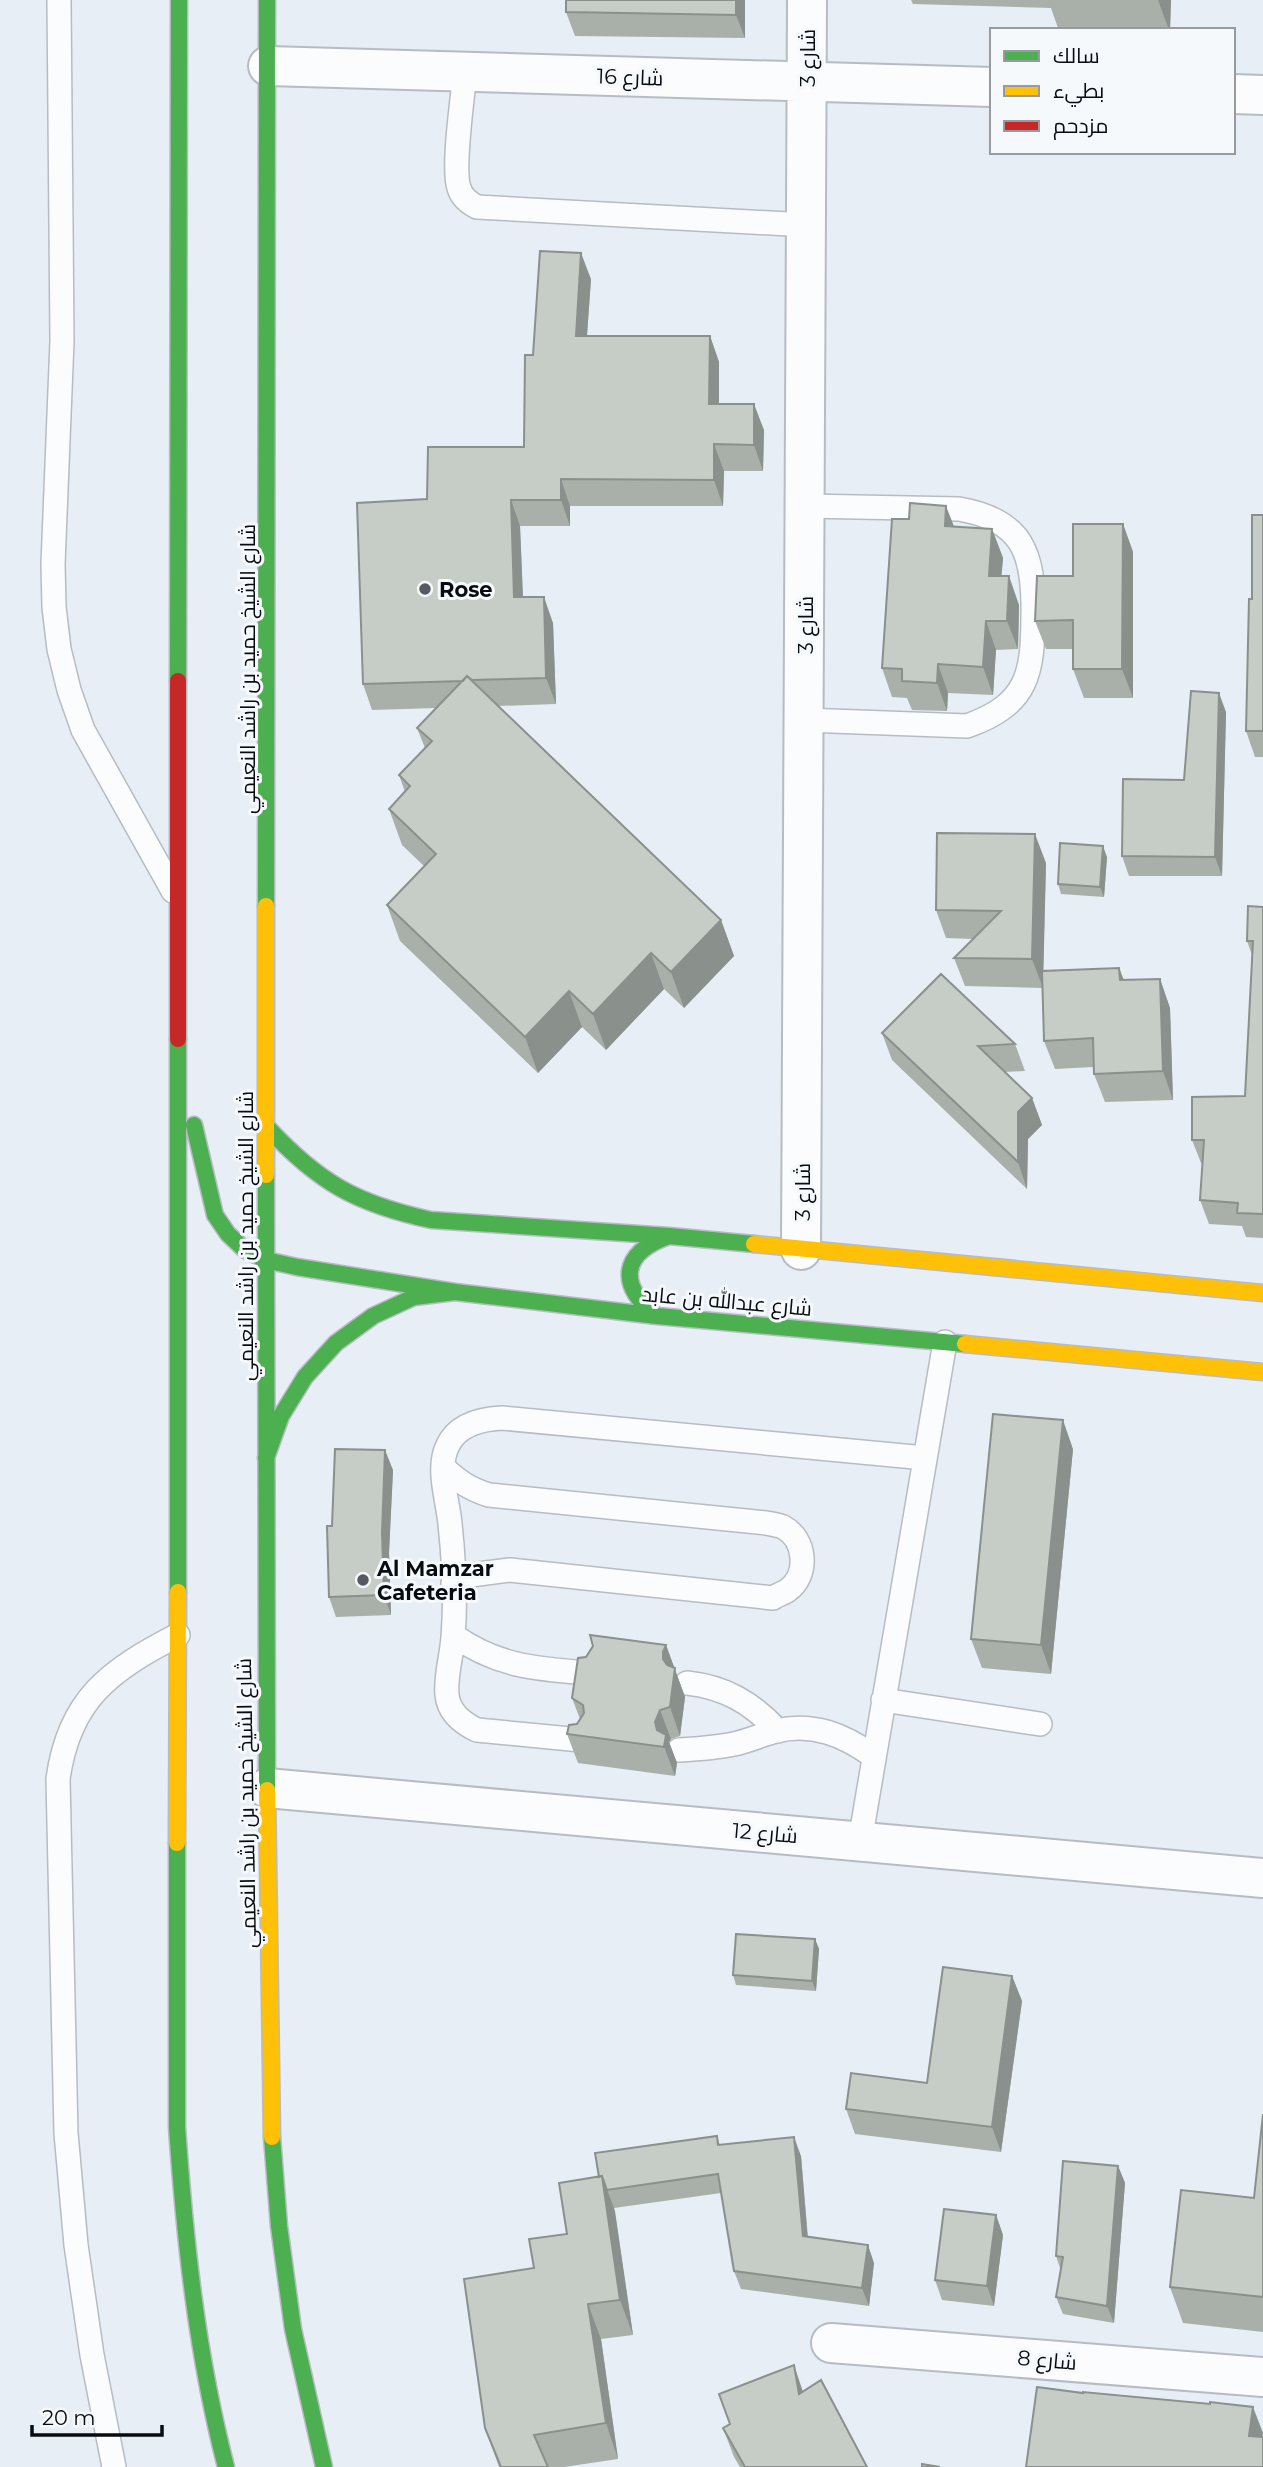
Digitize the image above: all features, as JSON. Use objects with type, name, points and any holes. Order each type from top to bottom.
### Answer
[{"type":"main road","points":[[179,0],[177,2127],[185,2236],[200,2346],[226,2467]]},
{"type":"main road","name":"شارع الشيخ حميد بن راشد النعيمي","points":[[267,0],[266,1458],[271,2123],[279,2226],[293,2329],[324,2467]]},
{"type":"main road","points":[[178,1073],[196,1132],[215,1215],[228,1234],[245,1250],[266,1260],[326,1273],[455,1292]]},
{"type":"main road","points":[[267,1127],[293,1157],[356,1200],[393,1213],[431,1220],[669,1236],[1263,1293]]},
{"type":"main road","points":[[657,1316],[641,1306],[631,1290],[629,1271],[636,1253],[651,1241],[669,1236]]},
{"type":"main road","name":"شارع عبدالله بن عابد","points":[[266,1458],[281,1416],[305,1377],[336,1343],[373,1316],[414,1297],[455,1292],[657,1316],[1263,1372]]},
{"type":"street","name":"شارع 3","points":[[802,1250],[807,0]]},
{"type":"street","name":"شارع 16","points":[[268,66],[990,87]]},
{"type":"street","points":[[1235,94],[1263,94]]},
{"type":"street","name":"شارع 12","points":[[267,1788],[1263,1878]]},
{"type":"street","name":"شارع 8","points":[[831,2343],[1263,2377]]},
{"type":"lane","points":[[59,0],[62,341],[53,564],[59,649],[83,730],[178,900]]},
{"type":"lane","points":[[465,72],[457,176],[462,195],[477,207],[807,225]]},
{"type":"lane","points":[[804,720],[967,726],[987,719],[1005,707],[1020,691],[1029,671],[1033,649],[1034,584],[1030,561],[1019,540],[1003,524],[982,513],[959,509],[806,506]]},
{"type":"lane","points":[[860,1841],[945,1342]]},
{"type":"lane","points":[[581,1740],[477,1730],[463,1723],[453,1711],[447,1696],[453,1635],[453,1583],[443,1467],[448,1445],[461,1429],[481,1419],[502,1418],[925,1458]]},
{"type":"lane","points":[[443,1467],[471,1489],[489,1495],[766,1523],[784,1528],[797,1540],[803,1557],[800,1576],[789,1590],[773,1598],[510,1570],[471,1575],[453,1583]]},
{"type":"lane","points":[[114,2467],[92,2355],[76,2245],[66,2133],[58,1779],[61,1754],[70,1730],[98,1688],[138,1655],[178,1635]]},
{"type":"lane","points":[[453,1635],[470,1647],[510,1664],[590,1673]]},
{"type":"lane","points":[[687,1683],[708,1685],[747,1702],[778,1731]]},
{"type":"lane","points":[[883,1700],[1040,1724]]},
{"type":"lane","points":[[678,1750],[735,1744],[778,1731],[804,1728],[830,1731],[873,1756]]},
{"type":"building","points":[[566,0],[736,0],[736,15],[566,12]]},
{"type":"building","points":[[540,251],[581,253],[576,336],[710,336],[709,404],[754,404],[754,445],[714,444],[714,480],[561,479],[561,500],[511,500],[514,597],[544,597],[546,678],[472,680],[467,676],[463,681],[363,684],[357,503],[427,499],[428,447],[524,447],[525,355],[533,355]]},
{"type":"building","points":[[910,503],[946,506],[945,526],[992,529],[989,576],[1009,576],[1007,621],[986,621],[983,667],[938,664],[937,683],[902,681],[902,669],[882,668],[892,519],[909,519]]},
{"type":"building","points":[[1252,515],[1263,515],[1263,731],[1246,731],[1249,599],[1252,599]]},
{"type":"building","points":[[1073,524],[1123,524],[1122,669],[1073,669],[1073,620],[1035,621],[1037,576],[1073,576]]},
{"type":"building","points":[[467,676],[721,920],[671,972],[651,953],[593,1014],[569,991],[525,1037],[387,905],[436,854],[389,809],[410,786],[399,775],[432,741],[417,728]]},
{"type":"building","points":[[1191,691],[1219,693],[1215,857],[1122,856],[1123,779],[1184,780]]},
{"type":"building","points":[[937,833],[1035,834],[1032,959],[954,958],[1001,911],[936,910]]},
{"type":"building","points":[[1060,843],[1103,846],[1100,887],[1058,884]]},
{"type":"building","points":[[1248,906],[1263,907],[1263,1214],[1237,1213],[1238,1203],[1200,1200],[1204,1140],[1192,1140],[1192,1097],[1245,1096],[1253,941],[1247,941]]},
{"type":"building","points":[[1119,968],[1120,980],[1160,979],[1163,1071],[1094,1074],[1093,1038],[1044,1041],[1042,971]]},
{"type":"building","points":[[941,974],[1015,1044],[978,1046],[1032,1098],[1018,1112],[1018,1162],[882,1033]]},
{"type":"building","points":[[993,1414],[1063,1420],[1041,1645],[971,1639]]},
{"type":"building","points":[[335,1449],[385,1450],[382,1533],[384,1595],[329,1597],[327,1526],[332,1526]]},
{"type":"building","points":[[590,1635],[666,1645],[663,1659],[667,1665],[675,1668],[670,1707],[660,1710],[655,1722],[657,1730],[666,1735],[664,1747],[567,1734],[569,1725],[577,1724],[584,1713],[583,1705],[572,1698],[578,1658],[586,1657],[593,1646]]},
{"type":"building","points":[[736,1934],[815,1939],[812,1981],[733,1975]]},
{"type":"building","points":[[943,1967],[1012,1976],[992,2127],[846,2109],[851,2073],[927,2083]]},
{"type":"building","points":[[1263,2114],[1263,2297],[1170,2287],[1181,2190],[1254,2198]]},
{"type":"building","points":[[717,2136],[718,2145],[794,2137],[803,2236],[868,2245],[862,2288],[734,2271],[718,2174],[607,2190],[602,2176],[599,2177],[595,2153]]},
{"type":"building","points":[[1063,2161],[1118,2166],[1107,2306],[1056,2297],[1063,2257],[1056,2256]]},
{"type":"building","points":[[602,2176],[620,2300],[588,2304],[606,2423],[534,2435],[548,2467],[501,2467],[485,2428],[464,2279],[534,2268],[529,2239],[567,2234],[559,2183]]},
{"type":"building","points":[[944,2209],[996,2215],[987,2286],[935,2280]]},
{"type":"building","points":[[794,2365],[799,2394],[821,2380],[867,2467],[745,2467],[723,2428],[730,2424],[719,2394]]},
{"type":"building","points":[[1037,2387],[1253,2407],[1249,2436],[1263,2437],[1263,2467],[1026,2467]]},
{"type":"traffic: fast","points":[[178,681],[179,0]]},
{"type":"traffic: fast","points":[[266,906],[267,0]]},
{"type":"traffic: fast","points":[[178,1039],[178,1592]]},
{"type":"traffic: fast","points":[[194,1125],[215,1215],[228,1234],[245,1250],[266,1260],[297,1267],[455,1292]]},
{"type":"traffic: fast","points":[[267,1127],[322,1177],[360,1198],[405,1214],[431,1220],[754,1244]]},
{"type":"traffic: fast","points":[[266,1175],[267,1790]]},
{"type":"traffic: fast","points":[[657,1316],[635,1293],[630,1271],[641,1251],[669,1236]]},
{"type":"traffic: fast","points":[[266,1458],[281,1416],[305,1377],[336,1343],[373,1316],[414,1297],[455,1292],[657,1316],[965,1344]]},
{"type":"traffic: fast","points":[[177,1843],[177,2127],[180,2170],[200,2341],[226,2467]]},
{"type":"traffic: fast","points":[[272,2137],[279,2226],[293,2329],[324,2467]]},
{"type":"traffic: slow","points":[[266,906],[266,1175]]},
{"type":"traffic: slow","points":[[754,1244],[1263,1293]]},
{"type":"traffic: slow","points":[[965,1344],[1263,1372]]},
{"type":"traffic: slow","points":[[177,1843],[178,1592]]},
{"type":"traffic: slow","points":[[267,1790],[272,2137]]},
{"type":"traffic: jam","points":[[178,681],[178,1039]]},
{"type":"place","name":"Rose","points":[[425,589]]},
{"type":"place","name":"Al Mamzar Cafeteria","points":[[363,1580]]}]
